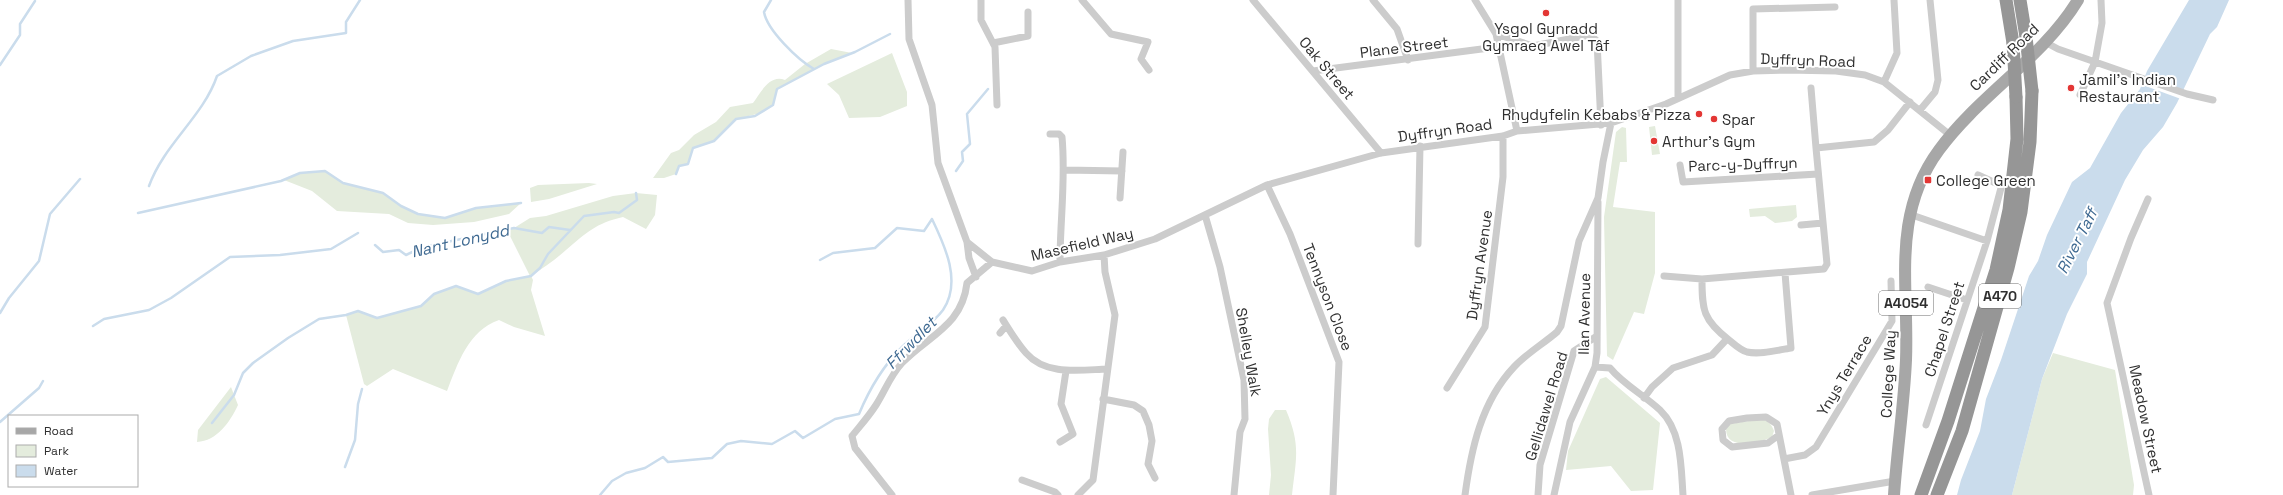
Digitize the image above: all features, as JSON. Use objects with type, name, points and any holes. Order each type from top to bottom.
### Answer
[{"type":"highway","name":"A470","points":[[1921,495],[1948,421],[1996,270],[2009,210],[2017,139],[2013,43],[2006,0]]},
{"type":"highway","name":"A470","points":[[1937,495],[1962,431],[2008,268],[2021,212],[2030,142],[2032,91],[2020,0]]},
{"type":"main road","name":"Cardiff Road","points":[[1950,135],[1988,94],[2045,42],[2078,0]]},
{"type":"main road","name":"College Way","points":[[1895,481],[1906,359],[1906,296],[1904,260],[1909,214],[1920,179],[1950,135]]},
{"type":"main road","name":"A4054","points":[[1894,495],[1895,481]]},
{"type":"street","points":[[908,0],[909,39],[932,105],[938,163],[967,242],[969,258],[976,277]]},
{"type":"street","points":[[981,0],[981,20],[995,47],[997,106]]},
{"type":"street","points":[[1082,0],[1111,34],[1148,42],[1141,59],[1149,70]]},
{"type":"street","name":"Oak Street","points":[[1253,0],[1381,153]]},
{"type":"street","points":[[1374,0],[1397,29],[1408,60]]},
{"type":"street","points":[[1475,0],[1496,34],[1497,47],[1517,131]]},
{"type":"street","points":[[1678,0],[1678,98]]},
{"type":"street","points":[[1884,82],[1897,53],[1894,0]]},
{"type":"street","points":[[1920,110],[1935,92],[1938,80],[1930,0]]},
{"type":"street","points":[[2080,95],[2096,62],[2102,22],[2101,0]]},
{"type":"street","points":[[1753,71],[1753,9],[1835,7]]},
{"type":"street","points":[[993,43],[1028,36],[1028,12]]},
{"type":"street","points":[[1496,34],[1533,46],[1590,35],[1597,41],[1601,125]]},
{"type":"street","points":[[2045,42],[2058,49],[2128,72],[2187,94],[2213,100]]},
{"type":"street","name":"Plane Street","points":[[1313,71],[1408,60],[1497,47]]},
{"type":"street","name":"Dyffryn Road","points":[[1328,169],[1381,153],[1420,146],[1504,136],[1517,131],[1611,123],[1666,104],[1730,75],[1753,71],[1836,71],[1865,74],[1884,82],[1950,135]]},
{"type":"street","name":"Parc-y-Dyffryn","points":[[1785,273],[1824,269],[1827,264],[1811,88]]},
{"type":"street","name":"Parc-y-Dyffryn","points":[[1816,148],[1874,142],[1888,130],[1910,102]]},
{"type":"street","points":[[1465,495],[1475,439],[1495,393],[1514,366],[1557,332],[1561,326],[1579,242],[1598,198],[1603,162],[1611,123]]},
{"type":"street","points":[[1050,134],[1058,134],[1062,137],[1065,170],[1060,228],[1060,262]]},
{"type":"street","name":"Dyffryn Avenue","points":[[1447,388],[1485,327],[1503,177],[1504,136]]},
{"type":"street","points":[[1418,244],[1420,146]]},
{"type":"street","points":[[1120,198],[1123,152]]},
{"type":"street","name":"Parc-y-Dyffryn","points":[[1680,165],[1683,182],[1818,174]]},
{"type":"street","name":"Masefield Way","points":[[967,242],[992,262],[1032,271],[1060,262],[1104,255],[1155,239],[1267,185],[1328,169]]},
{"type":"street","points":[[1065,170],[1122,171]]},
{"type":"street","name":"Chapel Street","points":[[1926,425],[1986,241],[2001,188],[2000,185],[1978,175]]},
{"type":"street","name":"Tennyson Close","points":[[1267,185],[1290,234],[1339,362],[1333,495]]},
{"type":"street","name":"Ilan Avenue","points":[[1554,495],[1570,422],[1595,367],[1597,336],[1598,198]]},
{"type":"street","name":"Meadow Street","points":[[2148,199],[2131,238],[2108,303],[2149,495]]},
{"type":"street","points":[[1909,214],[1986,241]]},
{"type":"street","name":"Shelley Walk","points":[[1205,216],[1220,267],[1244,380],[1245,419],[1240,432],[1234,495]]},
{"type":"street","points":[[1801,225],[1823,223]]},
{"type":"street","points":[[1078,495],[1093,480],[1114,315],[1105,272],[1104,255]]},
{"type":"street","points":[[892,495],[855,448],[852,436],[877,404],[886,385],[902,363],[958,314],[965,297],[967,282],[976,277],[992,262]]},
{"type":"street","points":[[1664,276],[1702,279],[1785,273],[1790,348],[1746,352],[1727,339],[1711,324],[1703,311],[1702,279]]},
{"type":"street","name":"Ynys Terrace","points":[[1784,459],[1805,456],[1816,448],[1892,320],[1890,281]]},
{"type":"street","points":[[1928,287],[1967,300]]},
{"type":"street","points":[[1000,334],[1004,323],[1027,354],[1045,366],[1066,371],[1107,368]]},
{"type":"street","name":"Gellidawel Road","points":[[1538,495],[1540,465],[1574,350],[1597,336]]},
{"type":"street","points":[[1644,398],[1652,387],[1673,368],[1712,355],[1727,339]]},
{"type":"street","points":[[1595,367],[1610,368],[1620,380],[1661,411],[1675,433],[1679,449],[1683,495]]},
{"type":"street","points":[[1060,442],[1073,434],[1061,404],[1066,371]]},
{"type":"street","points":[[1103,399],[1134,405],[1143,411],[1149,425],[1152,441],[1148,464],[1155,478]]},
{"type":"street","points":[[1778,435],[1768,443],[1732,446],[1723,440],[1722,429],[1729,421],[1766,417],[1777,424],[1791,495]]},
{"type":"street","points":[[1022,480],[1055,492],[1058,495]]},
{"type":"street","points":[[1815,495],[1895,481]]},
{"type":"green space","points":[[831,49],[852,53],[824,64],[777,89],[773,105],[761,113],[736,119],[714,141],[693,148],[688,164],[679,166],[676,174],[664,178],[653,178],[671,153],[679,150],[694,135],[716,122],[730,107],[753,103],[766,85],[770,82],[780,79],[785,80],[805,64]]},
{"type":"green space","points":[[892,53],[907,92],[907,106],[880,117],[849,118],[839,95],[827,84]]},
{"type":"green space","name":"Arthur's Gym","points":[[1655,126],[1660,154],[1652,155],[1649,127]]},
{"type":"green space","points":[[1622,127],[1626,128],[1627,162],[1620,162],[1613,207],[1655,212],[1655,273],[1644,314],[1634,312],[1613,360],[1607,356],[1604,217],[1616,132]]},
{"type":"green space","points":[[325,171],[343,183],[383,193],[401,206],[418,214],[445,218],[476,208],[521,203],[509,214],[474,222],[433,225],[408,223],[389,214],[337,211],[312,191],[284,180],[300,173]]},
{"type":"green space","points":[[597,184],[549,199],[531,202],[530,188],[538,185]]},
{"type":"green space","points":[[636,193],[657,195],[655,215],[646,229],[623,217],[606,222],[592,229],[553,261],[531,276],[533,280],[531,290],[545,336],[514,327],[499,320],[488,325],[479,332],[466,349],[455,370],[447,391],[393,369],[367,386],[364,384],[346,315],[358,311],[377,318],[421,306],[434,294],[456,286],[478,294],[506,281],[530,276],[507,230],[514,228],[530,218],[546,216],[613,196]]},
{"type":"green space","points":[[1796,205],[1797,217],[1792,221],[1775,223],[1765,216],[1750,217],[1749,209]]},
{"type":"green space","points":[[2053,353],[2115,370],[2134,485],[2133,495],[2012,495],[2042,379]]},
{"type":"green space","points":[[1606,377],[1660,423],[1653,490],[1631,491],[1611,466],[1566,470],[1568,451],[1600,379]]},
{"type":"green space","points":[[231,387],[238,405],[231,418],[217,434],[204,441],[197,442],[198,430]]},
{"type":"green space","points":[[1275,410],[1286,410],[1291,422],[1296,443],[1296,462],[1292,495],[1269,495],[1271,475],[1268,429],[1269,419]]},
{"type":"green space","points":[[1761,419],[1772,426],[1774,431],[1772,437],[1744,444],[1737,443],[1727,436],[1726,429],[1730,424]]},
{"type":"water","name":"River Taff","points":[[2189,0],[2229,0],[2217,27],[2210,34],[2177,103],[2163,127],[2143,150],[2125,180],[2087,262],[2087,274],[2067,314],[2042,379],[2012,495],[1957,495],[1961,480],[1980,431],[1986,399],[2001,360],[2029,276],[2038,261],[2047,235],[2072,182],[2090,168],[2121,113],[2140,89],[2147,71]]},
{"type":"pier","points":[[2143,75],[2185,91],[2181,99],[2140,84]]},
{"type":"waterway","points":[[149,186],[164,157],[203,105],[217,76],[251,56],[293,41],[346,33],[346,22],[360,0]]},
{"type":"waterway","points":[[771,0],[764,12],[766,19],[784,44],[807,65],[814,69]]},
{"type":"waterway","points":[[0,65],[20,35],[20,24],[35,1]]},
{"type":"waterway","points":[[676,174],[679,166],[688,164],[693,148],[714,141],[736,119],[755,116],[773,105],[777,89],[824,64],[855,52],[890,34]]},
{"type":"waterway","name":"Ffrwdlet","points":[[956,171],[963,161],[962,152],[970,144],[967,114],[988,89]]},
{"type":"waterway","points":[[138,213],[281,181],[300,173],[325,171],[343,183],[383,193],[401,206],[418,214],[445,218],[476,208],[521,203]]},
{"type":"waterway","points":[[0,313],[9,298],[39,261],[50,214],[80,179]]},
{"type":"waterway","points":[[212,423],[234,395],[243,373],[253,363],[288,338],[319,319],[346,315],[358,311],[377,318],[421,306],[434,294],[456,286],[478,294],[506,281],[531,276],[540,268],[548,254],[584,216],[614,212],[619,213],[637,200],[636,193]]},
{"type":"waterway","name":"Ffrwdlet","points":[[600,495],[612,481],[626,473],[645,468],[663,457],[668,462],[712,458],[727,444],[741,441],[772,444],[795,431],[803,438],[835,419],[859,414],[872,387],[895,354],[939,315],[949,299],[951,288],[950,264],[932,219],[924,231],[897,228],[875,248],[833,253],[820,260]]},
{"type":"waterway","name":"Nant Lonydd","points":[[375,245],[383,252],[399,250],[406,255],[423,247],[514,228],[542,233],[549,227],[570,230]]},
{"type":"waterway","points":[[93,326],[104,319],[149,310],[171,298],[230,257],[280,255],[331,249],[358,233]]},
{"type":"waterway","name":"Nant Lonydd","points":[[8,415],[39,388],[43,381]]},
{"type":"waterway","points":[[345,467],[355,440],[358,404],[362,389]]},
{"type":"waterway","name":"Nant Lonydd","points":[[0,422],[8,415]]},
{"type":"place","name":"Ysgol Gynradd Gymraeg Awel Tâf","points":[[1546,13]]},
{"type":"place","name":"Jamil's Indian Restaurant","points":[[2071,88]]},
{"type":"place","name":"Rhydyfelin Kebabs & Pizza","points":[[1699,114]]},
{"type":"place","name":"Spar","points":[[1714,119]]},
{"type":"place","name":"Arthur's Gym","points":[[1654,141]]},
{"type":"place","name":"College Green","points":[[1928,180]]}]
